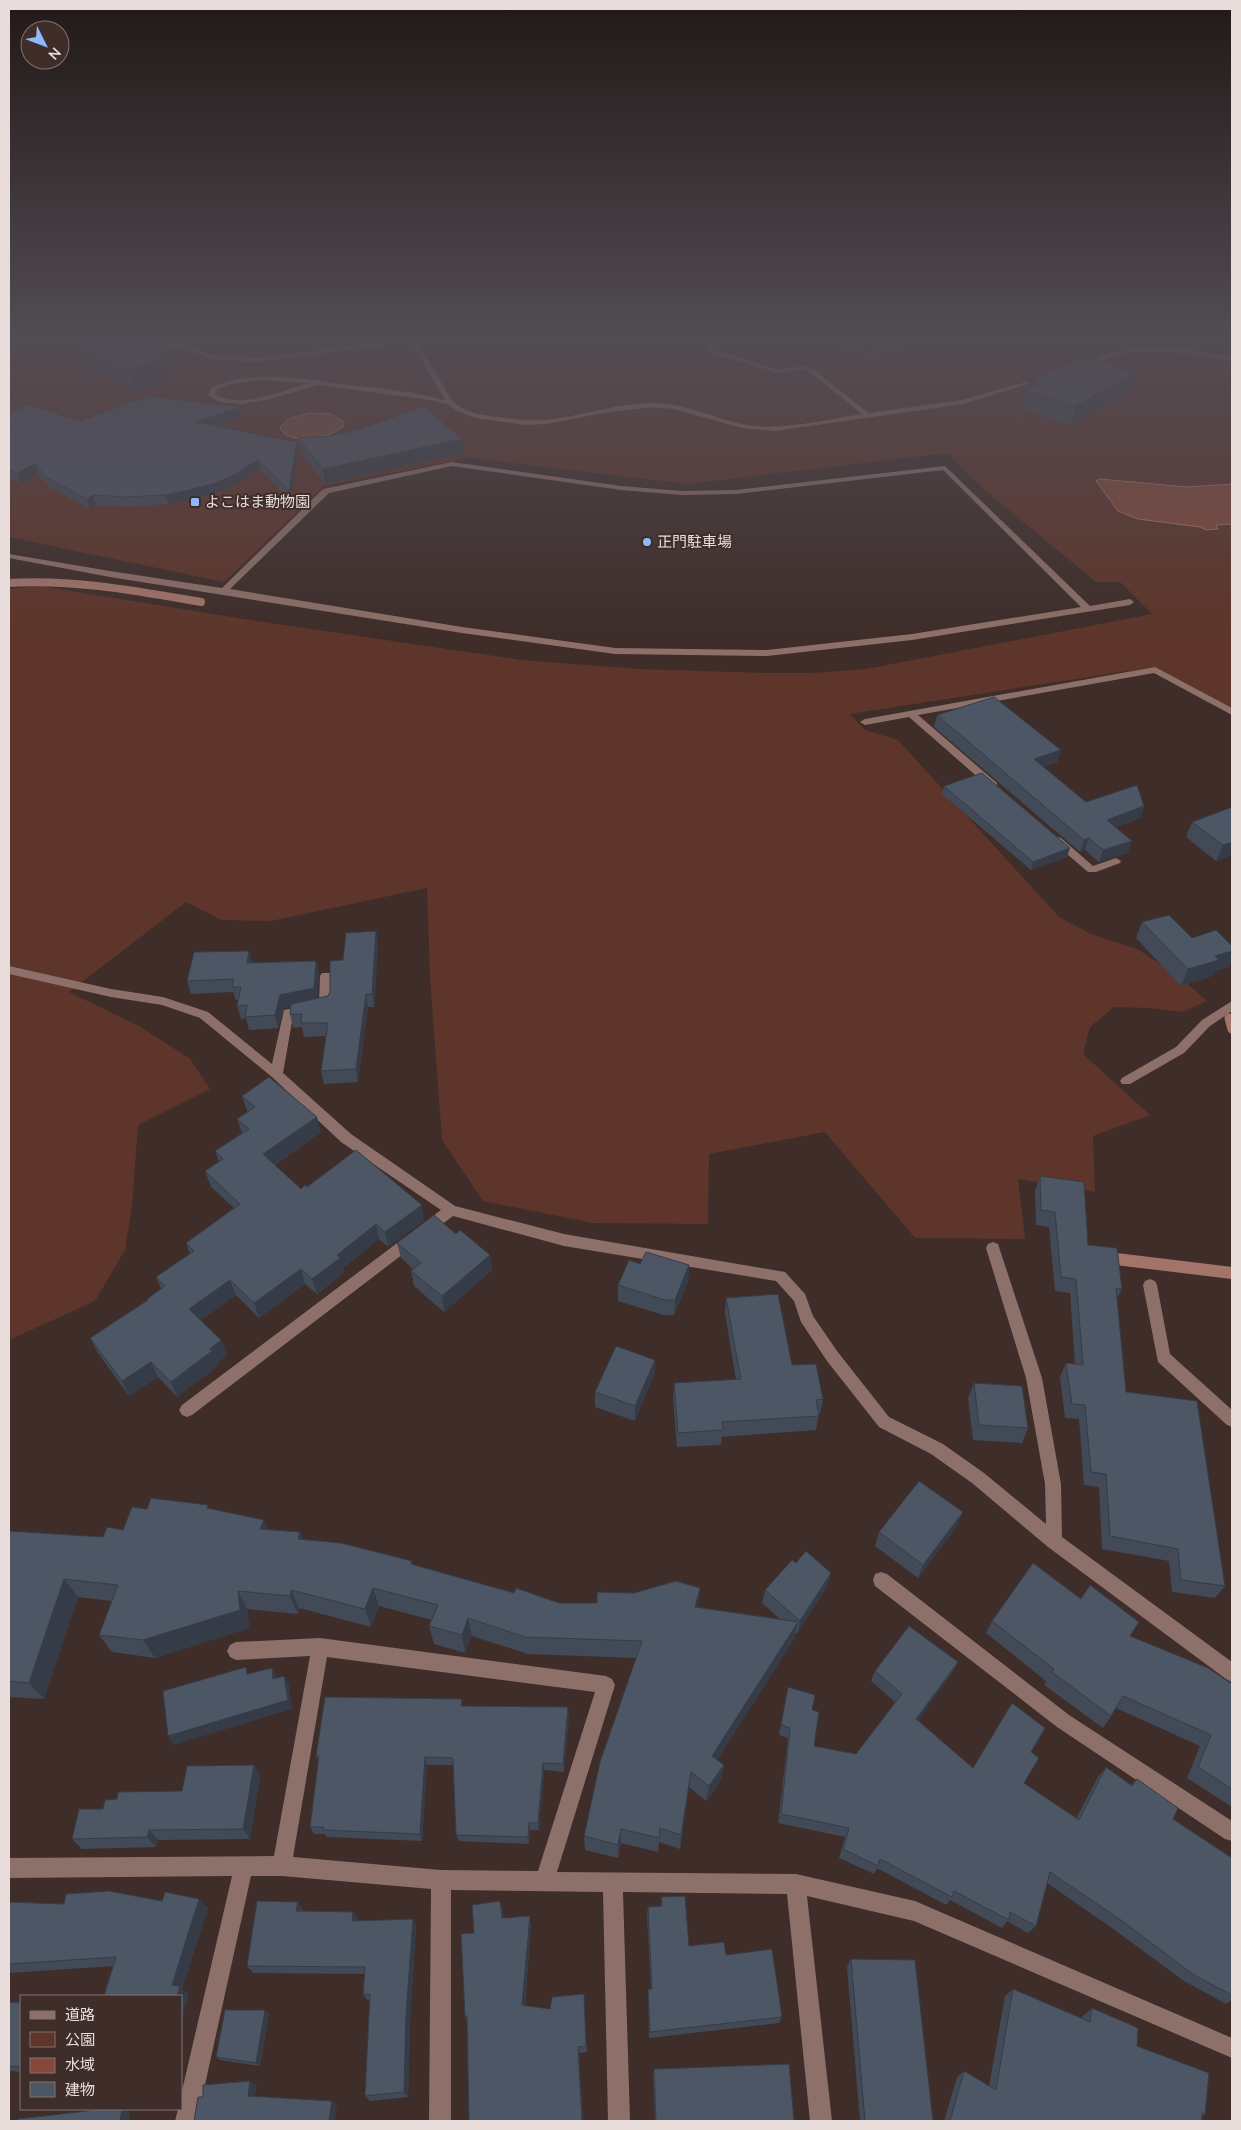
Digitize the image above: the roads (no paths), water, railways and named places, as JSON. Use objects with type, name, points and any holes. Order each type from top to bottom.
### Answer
[{"type":"street","points":[[224,591],[326,491],[452,464],[621,488],[682,492],[736,492],[945,468],[1087,608]]},
{"type":"street","points":[[9,556],[462,630],[616,651],[767,653],[912,637],[1130,602]]},
{"type":"street","points":[[865,722],[912,715],[1000,696],[1155,670],[1232,712]]},
{"type":"street","points":[[912,715],[1002,792]]},
{"type":"street","points":[[1047,831],[1092,870],[1116,861]]},
{"type":"street","points":[[9,970],[110,994],[164,1001],[204,1015],[276,1074],[346,1138],[452,1210],[564,1240],[780,1276],[800,1298],[806,1318],[832,1356],[884,1422],[937,1449],[978,1478],[1054,1541],[1232,1673]]},
{"type":"street","points":[[276,1074],[288,1013],[326,1005],[326,976]]},
{"type":"street","points":[[1126,1081],[1180,1050],[1206,1023],[1232,1006]]},
{"type":"street","points":[[187,1410],[452,1210]]},
{"type":"street","points":[[994,1248],[1034,1378],[1053,1484],[1054,1541]]},
{"type":"street","points":[[1150,1285],[1164,1357],[1232,1420]]},
{"type":"street","points":[[881,1580],[1063,1721],[1232,1832]]},
{"type":"street","points":[[282,1866],[320,1647]]},
{"type":"street","points":[[236,1651],[320,1647],[606,1685],[544,1882]]},
{"type":"street","points":[[186,2121],[244,1866]]},
{"type":"street","points":[[9,1868],[282,1866],[441,1880],[796,1884],[915,1911],[1232,2048]]},
{"type":"street","points":[[440,2121],[441,1880]]},
{"type":"street","points":[[613,1883],[619,2121]]},
{"type":"street","points":[[796,1884],[821,2121]]},
{"type":"water","points":[[290,436],[322,436],[300,439]]},
{"type":"water","points":[[1100,479],[1187,487],[1232,484],[1232,524],[1216,525],[1218,529],[1206,530],[1200,527],[1138,519],[1118,511],[1096,481]]},
{"type":"waterway","points":[[9,583],[81,584],[201,602]]},
{"type":"waterway","points":[[1229,1018],[1232,1029]]},
{"type":"waterway","points":[[1116,1259],[1232,1273]]},
{"type":"place","name":"よこはま動物園","points":[[195,502]]},
{"type":"place","name":"正門駐車場","points":[[647,542]]}]
